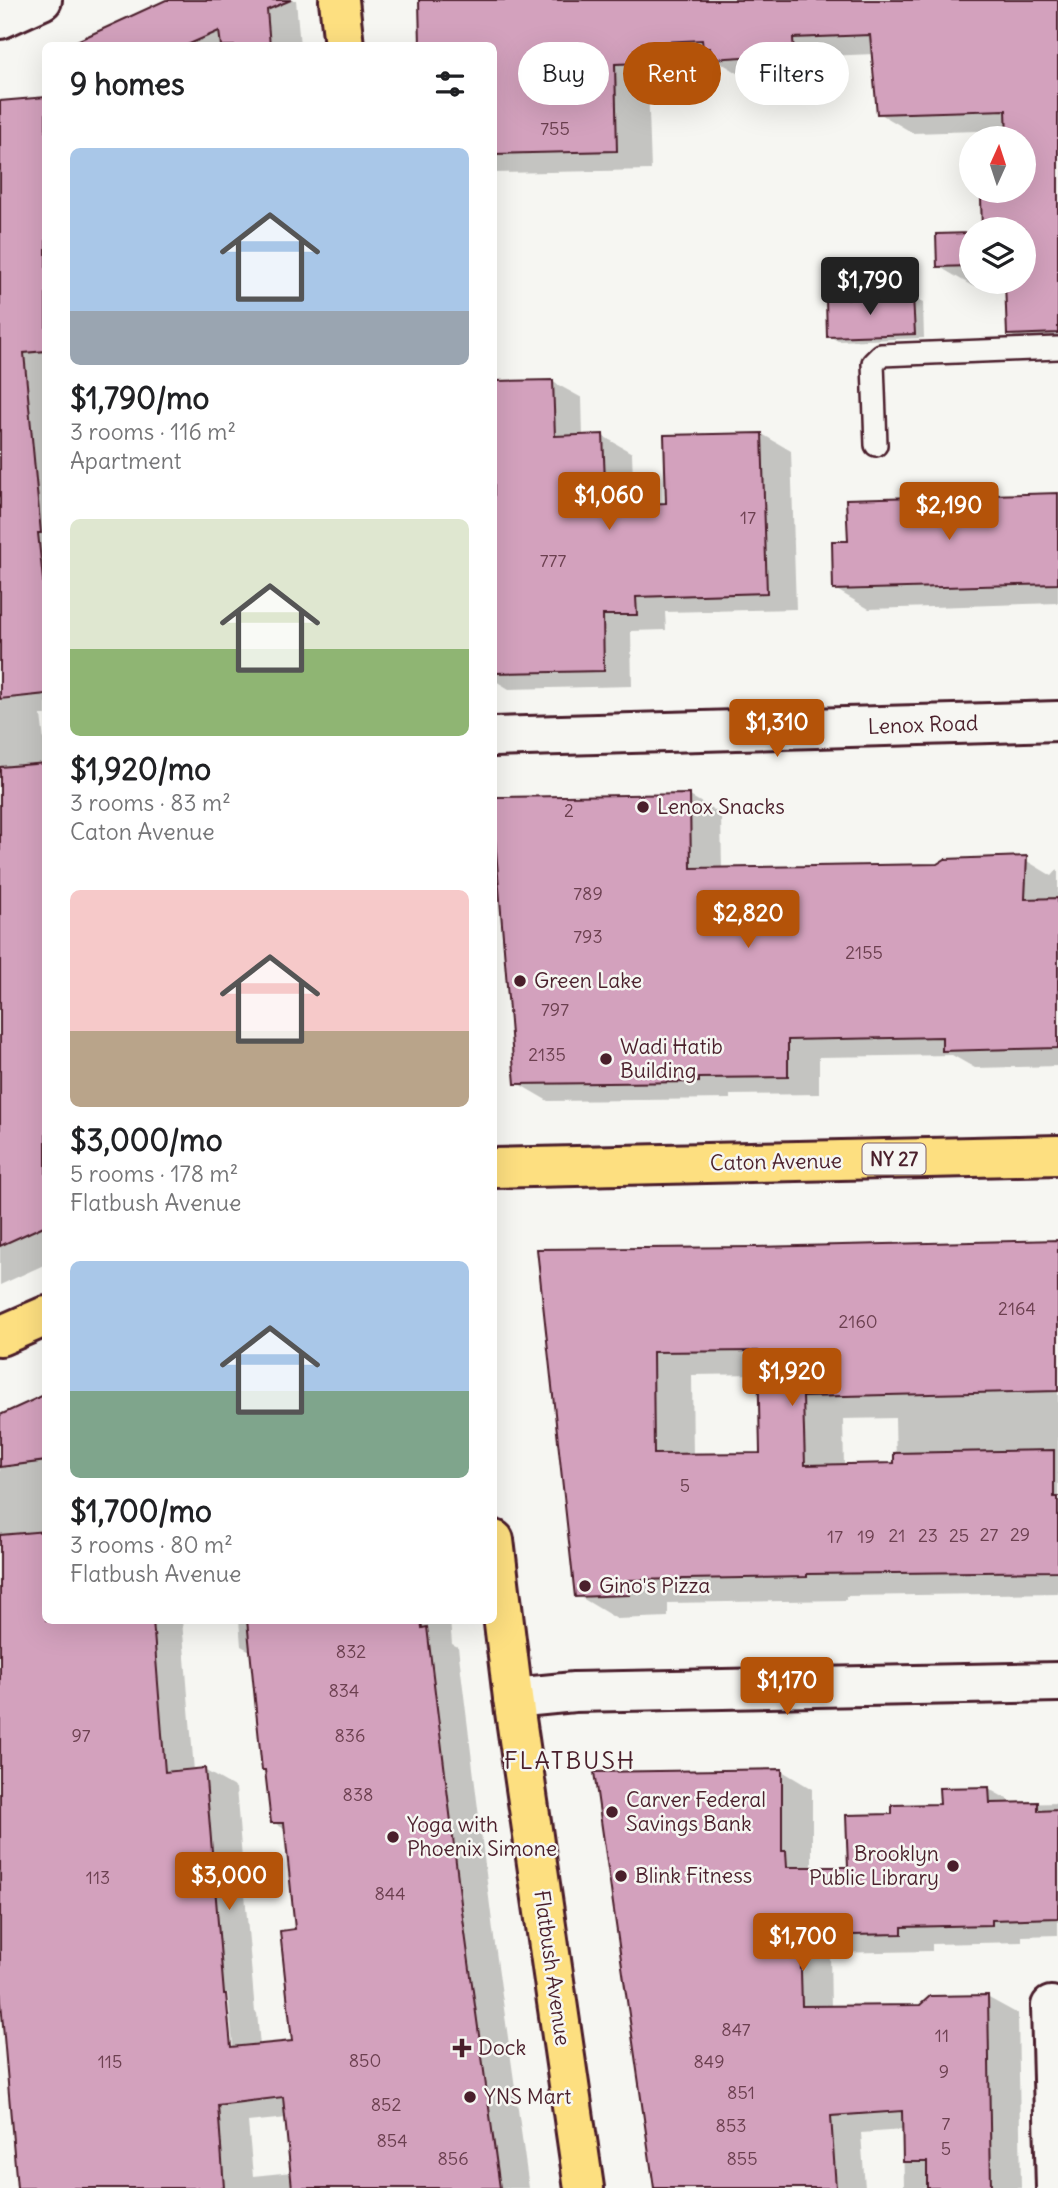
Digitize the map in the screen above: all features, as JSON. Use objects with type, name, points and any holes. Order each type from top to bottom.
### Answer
[{"type":"main road","points":[[339,0],[344,42]]},
{"type":"main road","name":"Caton Avenue","points":[[497,1168],[1058,1155]]},
{"type":"main road","points":[[0,1336],[42,1318]]},
{"type":"main road","name":"Flatbush Avenue","points":[[497,1565],[513,1698],[584,2188]]},
{"type":"street","points":[[0,19],[42,0]]},
{"type":"street","name":"Lenox Road","points":[[497,737],[1058,721]]},
{"type":"street","points":[[513,1698],[575,1692],[1058,1682]]},
{"type":"street","points":[[1051,2006],[1056,2188]]},
{"type":"lane","points":[[876,445],[873,363],[881,355],[1058,348]]},
{"type":"building","points":[[166,0],[291,0],[267,10],[270,42],[220,42],[219,31],[194,42],[75,42]]},
{"type":"building","points":[[419,0],[1058,0],[1058,333],[1007,335],[1005,294],[1036,294],[1036,217],[982,217],[981,203],[1036,203],[1036,126],[1007,126],[1006,110],[877,114],[870,35],[793,38],[793,42],[735,42],[735,58],[721,58],[721,42],[623,42],[623,64],[615,64],[617,151],[497,154],[497,42],[420,42]]},
{"type":"building","points":[[42,97],[42,351],[24,353],[41,533],[38,533],[42,570],[42,694],[0,699],[0,101]]},
{"type":"building","points":[[959,233],[959,266],[937,267],[936,234]]},
{"type":"building","points":[[913,296],[915,334],[827,337],[826,299]]},
{"type":"building","points":[[553,380],[555,436],[603,434],[606,505],[666,503],[664,435],[762,433],[767,593],[636,597],[637,615],[603,615],[604,671],[497,673],[497,381]]},
{"type":"building","points":[[1058,493],[1058,584],[833,590],[832,541],[848,541],[846,499]]},
{"type":"building","points":[[42,763],[42,1227],[0,1246],[0,767]]},
{"type":"building","points":[[690,794],[691,868],[937,864],[945,859],[1027,856],[1025,899],[1058,898],[1058,1048],[942,1051],[942,1037],[788,1040],[788,1077],[699,1078],[699,1082],[515,1084],[497,863],[497,797]]},
{"type":"building","points":[[1058,1240],[1058,1391],[803,1397],[805,1465],[894,1463],[894,1453],[1054,1450],[1054,1497],[1058,1497],[1058,1571],[807,1574],[807,1577],[628,1580],[629,1595],[575,1597],[537,1249]],"holes":[[[758,1351],[760,1453],[654,1454],[653,1352]]]},
{"type":"building","points":[[42,1396],[42,1462],[0,1467],[0,1415]]},
{"type":"building","points":[[42,1531],[42,1624],[153,1624],[165,1772],[205,1768],[231,2047],[292,2041],[280,1931],[295,1929],[284,1823],[271,1823],[265,1770],[262,1770],[247,1624],[422,1624],[422,1628],[427,1627],[500,2188],[292,2188],[283,2097],[218,2105],[224,2188],[17,2188],[0,1990],[0,1535]]},
{"type":"building","points":[[782,1769],[782,1851],[786,1851],[787,1867],[848,1867],[846,1815],[892,1814],[892,1805],[940,1804],[939,1788],[989,1787],[990,1803],[1038,1802],[1038,1811],[1058,1810],[1058,1918],[992,1920],[992,1925],[902,1927],[902,1934],[800,1936],[802,2006],[920,2005],[930,1996],[988,1995],[991,2188],[927,2188],[927,2162],[903,2162],[902,2111],[831,2116],[836,2188],[654,2188],[594,1772]]},
{"type":"place","name":"Lenox Snacks","points":[[643,807]]},
{"type":"place","name":"Green Lake","points":[[520,981]]},
{"type":"place","name":"Wadi Hatib Building","points":[[606,1059]]},
{"type":"place","name":"Gino's Pizza","points":[[585,1586]]},
{"type":"place","name":"Carver Federal Savings Bank","points":[[612,1812]]},
{"type":"place","name":"Yoga with Phoenix Simone","points":[[393,1837]]},
{"type":"place","name":"Brooklyn Public Library","points":[[953,1866]]},
{"type":"place","name":"Blink Fitness","points":[[621,1876]]},
{"type":"place","name":"Dock","points":[[462,2048]]},
{"type":"place","name":"YNS Mart","points":[[470,2097]]},
{"type":"district","name":"FLATBUSH","points":[[570,1761]]}]
